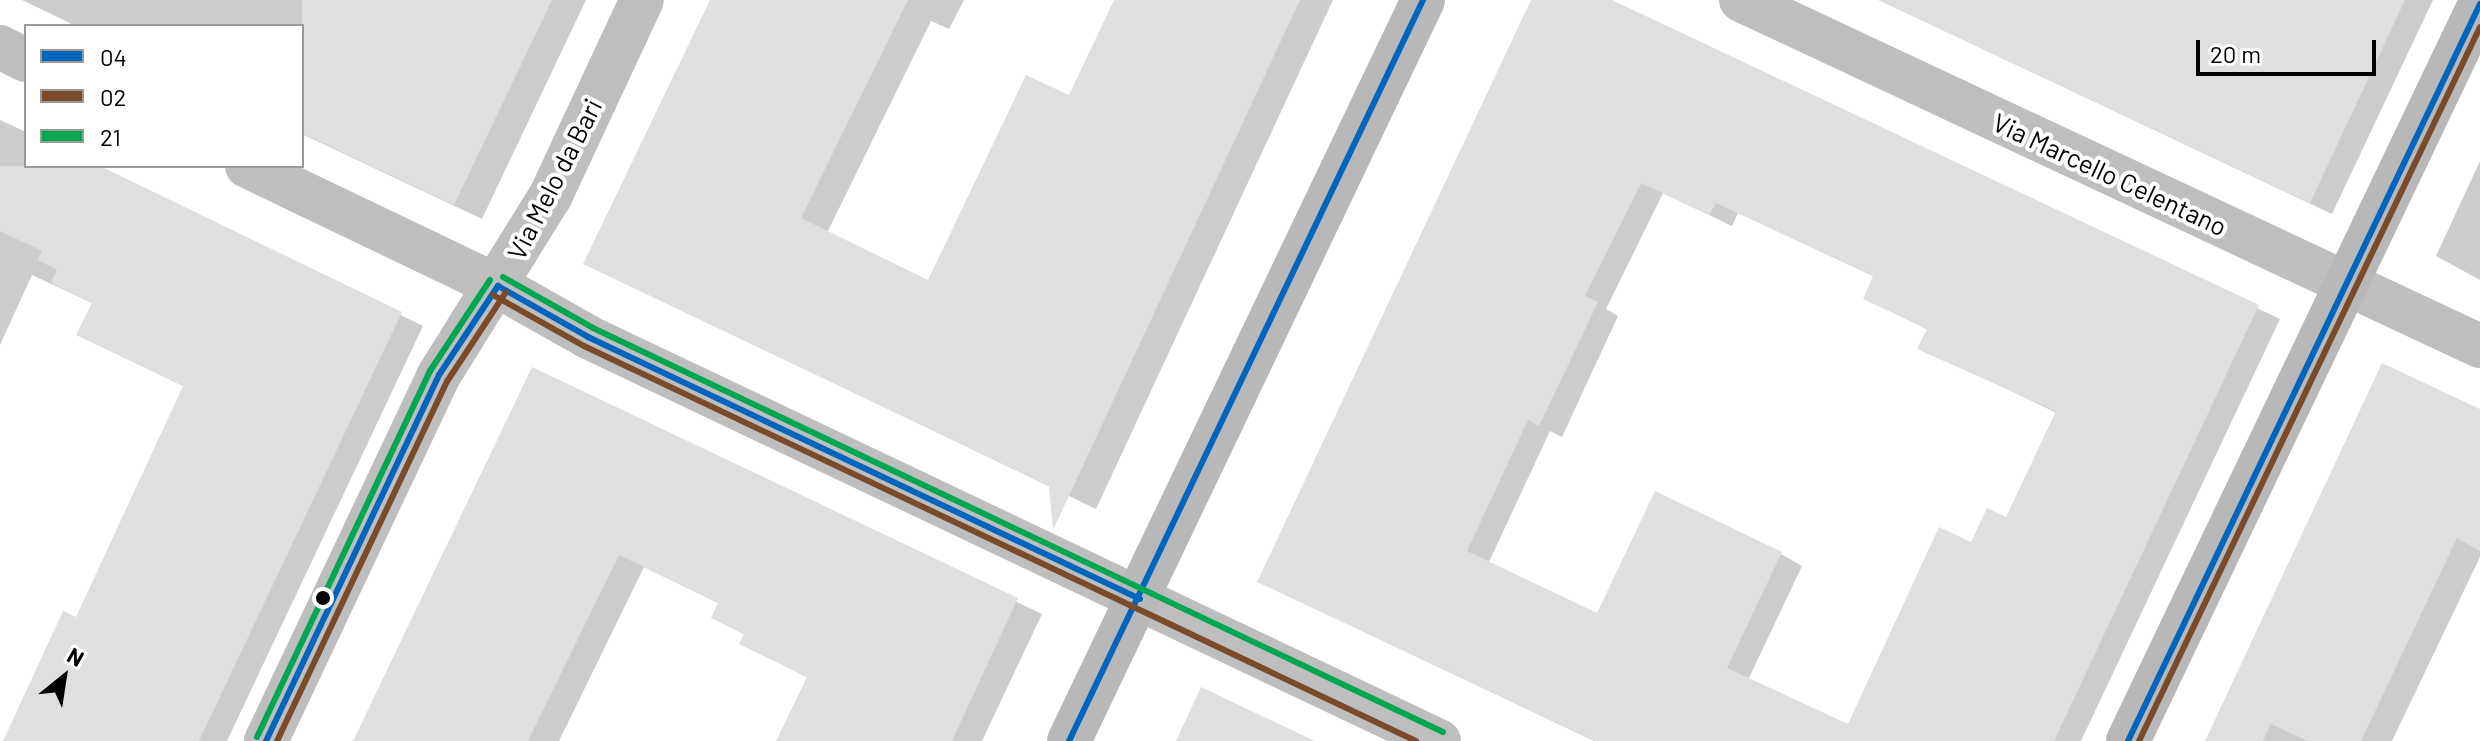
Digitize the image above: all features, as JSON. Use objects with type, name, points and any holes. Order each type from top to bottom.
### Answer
[{"type":"main road","points":[[1069,741],[1140,599],[1423,0]]},
{"type":"main road","points":[[2128,741],[2480,4]]},
{"type":"street","name":"Via Melo da Bari","points":[[266,741],[439,375],[498,286],[550,197],[642,0]]},
{"type":"street","name":"Via Marcello Celentano","points":[[1741,0],[2480,346]]},
{"type":"street","points":[[0,47],[24,59]]},
{"type":"street","points":[[251,168],[498,286],[588,337],[1439,741]]},
{"type":"building","points":[[302,0],[552,0],[454,205],[304,134]]},
{"type":"building","points":[[710,0],[908,0],[801,218],[928,280],[1026,75],[1069,95],[1114,0],[1300,0],[1053,530],[1049,486],[583,264]]},
{"type":"building","points":[[1531,0],[1612,0],[2259,305],[2054,741],[1595,741],[1257,582]],"holes":[[[1641,183],[1709,215],[1716,203],[1873,276],[1863,299],[1927,329],[1917,349],[2056,411],[2006,517],[1987,508],[1971,542],[1939,527],[1848,724],[1727,668],[1782,552],[1655,491],[1597,613],[1467,551],[1528,420],[1539,426],[1598,302],[1585,296]]]},
{"type":"building","points":[[1878,0],[2405,0],[2310,203]]},
{"type":"building","points":[[0,166],[104,168],[402,312],[199,741],[3,741],[63,611],[76,617],[183,386],[76,335],[92,303],[51,283],[57,270],[38,260],[42,251],[0,231]]},
{"type":"building","points":[[2382,363],[2480,409],[2480,551],[2457,538],[2361,741],[2308,741],[2271,724],[2263,741],[2205,741]]},
{"type":"building","points":[[532,367],[1018,598],[952,741],[776,741],[807,677],[739,644],[744,634],[711,618],[718,603],[619,555],[528,741],[353,741]]},
{"type":"building","points":[[1201,687],[1315,741],[1176,741]]},
{"type":"transit line","name":"04","points":[[1069,741],[1423,0]]},
{"type":"transit line","name":"04","points":[[2128,741],[2480,4]]},
{"type":"transit line","name":"02","points":[[2139,741],[2480,27]]},
{"type":"transit line","name":"21","points":[[503,277],[593,328],[1443,732]]},
{"type":"transit line","name":"21","points":[[257,737],[430,371],[490,280]]},
{"type":"transit line","name":"04","points":[[498,286],[588,337],[1140,599]]},
{"type":"transit line","name":"04","points":[[266,741],[439,375],[498,286]]},
{"type":"transit line","name":"02","points":[[277,741],[448,380],[506,292]]},
{"type":"transit line","name":"02","points":[[493,295],[584,346],[1416,741]]}]
